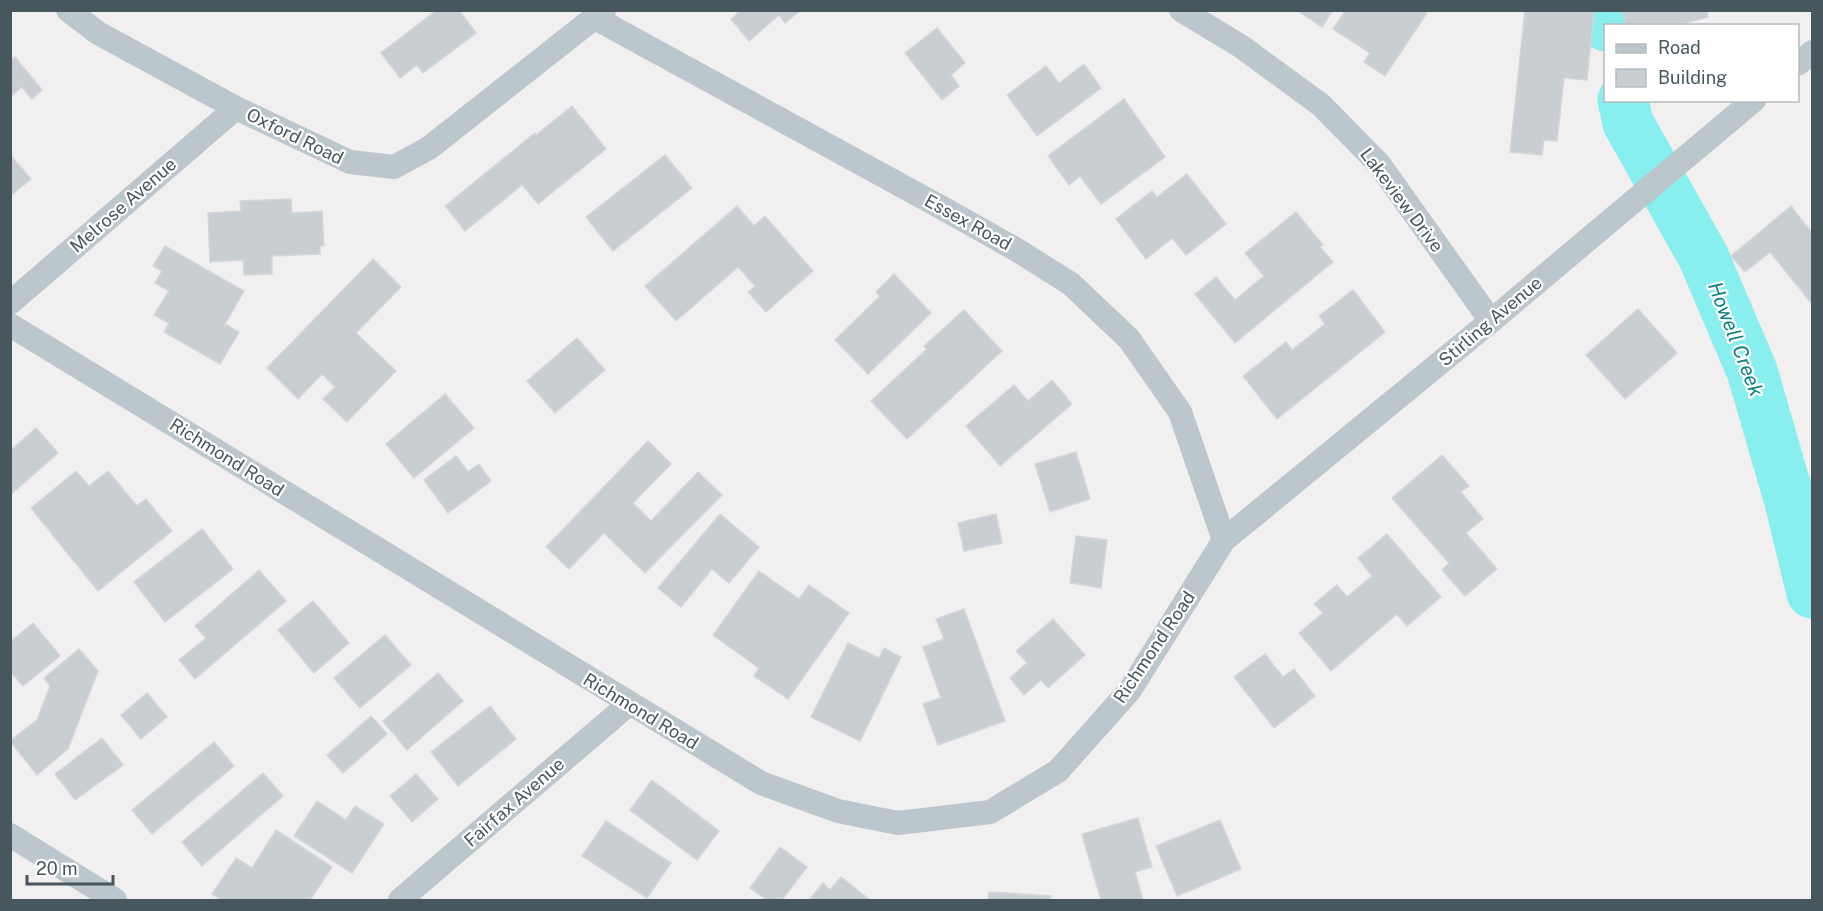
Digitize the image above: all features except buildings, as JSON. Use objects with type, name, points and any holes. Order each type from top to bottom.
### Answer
[{"type":"street","name":"Oxford Road","points":[[68,10],[98,33],[236,108],[350,162],[394,167],[429,148],[599,14]]},
{"type":"street","name":"Lakeview Drive","points":[[1181,10],[1242,47],[1322,105],[1378,164],[1491,321]]},
{"type":"street","name":"Essex Road","points":[[599,14],[1017,250],[1071,284],[1129,339],[1180,412],[1224,540]]},
{"type":"street","points":[[1799,62],[1812,52]]},
{"type":"street","name":"Stirling Avenue","points":[[1224,540],[1491,321],[1752,102]]},
{"type":"street","name":"Melrose Avenue","points":[[10,303],[236,108]]},
{"type":"street","name":"Richmond Road","points":[[10,325],[761,783],[838,811],[898,823],[990,812],[1058,771],[1130,690],[1224,540]]},
{"type":"street","name":"Fairfax Avenue","points":[[400,900],[629,704]]},
{"type":"street","points":[[10,835],[115,900]]},
{"type":"waterway","name":"Howell Creek","points":[[1603,10],[1606,24]]},
{"type":"waterway","name":"Howell Creek","points":[[1623,102],[1628,123],[1703,256],[1752,371],[1790,502],[1812,593]]}]
